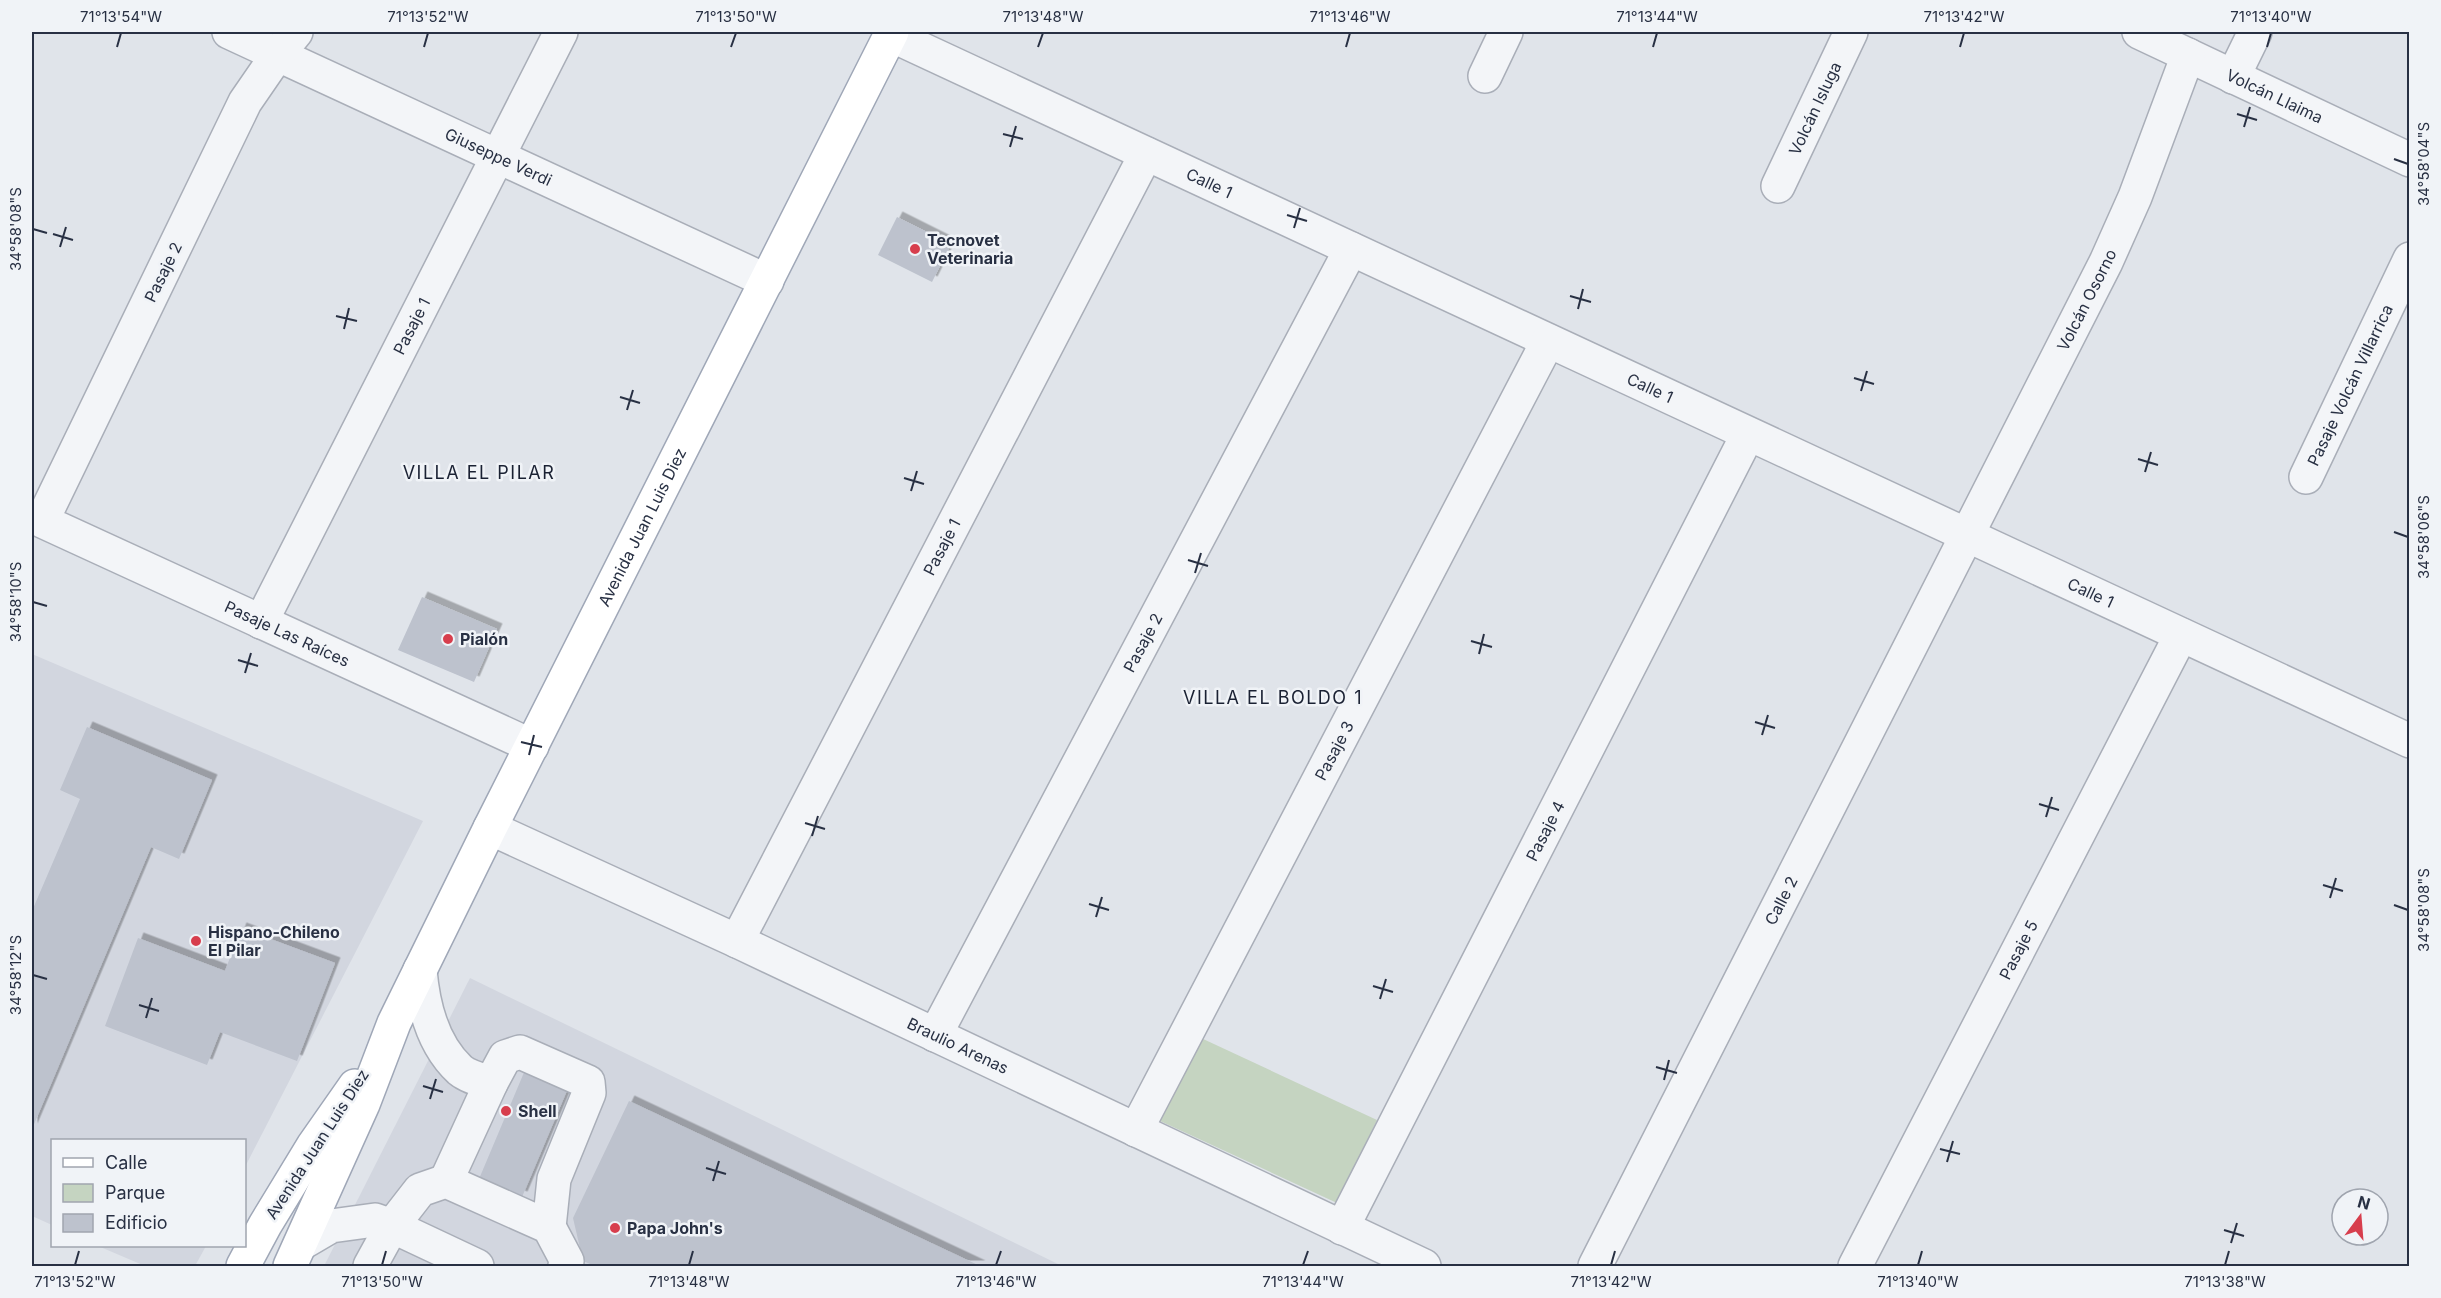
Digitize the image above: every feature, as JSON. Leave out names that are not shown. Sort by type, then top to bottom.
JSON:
[{"type":"main road","name":"Avenida Juan Luis Diez","points":[[296,1255],[363,1104],[394,1023],[490,828],[892,33]]},
{"type":"main road","name":"Avenida Juan Luis Diez","points":[[243,1266],[307,1156],[394,1023]]},
{"type":"street","name":"Giuseppe Verdi","points":[[229,32],[287,43],[497,155],[767,281]]},
{"type":"street","name":"Pasaje 1","points":[[261,622],[561,32]]},
{"type":"street","points":[[1485,76],[1506,32]]},
{"type":"street","name":"Volcán Isluga","points":[[1778,186],[1851,32]]},
{"type":"street","name":"Volcán Llaima","points":[[2139,32],[2409,160]]},
{"type":"street","points":[[2233,76],[2254,32]]},
{"type":"street","name":"Calle 1","points":[[892,33],[1146,154],[2409,741]]},
{"type":"street","name":"Pasaje 2","points":[[42,521],[245,102],[287,43]]},
{"type":"street","name":"Volcán Osorno","points":[[1966,535],[2106,262],[2135,197],[2188,55]]},
{"type":"street","name":"Pasaje 1","points":[[737,941],[1146,154]]},
{"type":"street","name":"Pasaje 2","points":[[935,1035],[1351,249]]},
{"type":"street","name":"Pasaje Volcán Villarrica","points":[[2306,477],[2409,259]]},
{"type":"street","name":"Pasaje 3","points":[[1136,1130],[1548,341]]},
{"type":"street","name":"Pasaje 4","points":[[1342,1228],[1748,434]]},
{"type":"street","name":"Pasaje Las Raíces","points":[[42,521],[532,746]]},
{"type":"street","name":"Calle 2","points":[[1595,1266],[1966,535]]},
{"type":"street","name":"Pasaje 5","points":[[1855,1266],[2181,635]]},
{"type":"street","name":"Braulio Arenas","points":[[490,828],[737,941],[1424,1266]]},
{"type":"street","points":[[420,970],[423,1002],[433,1030],[462,1071],[491,1083]]},
{"type":"street","points":[[446,1181],[505,1057],[520,1052],[588,1082],[589,1093],[554,1179],[549,1227],[567,1261],[566,1266]]},
{"type":"street","points":[[370,1266],[392,1226],[420,1190],[446,1181],[549,1227]]},
{"type":"street","points":[[296,1255],[331,1226],[375,1220],[477,1266]]},
{"type":"shaded area","name":"Hispano-Chileno El Pilar","points":[[32,654],[423,821],[246,1165],[246,1139],[51,1139],[51,1225],[32,1216]]},
{"type":"shaded area","points":[[470,978],[631,1056],[1062,1266],[324,1266]]},
{"type":"shaded area","points":[[100,1247],[205,1247],[195,1266],[145,1266]]},
{"type":"green space","points":[[1201,1038],[1377,1120],[1337,1203],[1158,1120]]},
{"type":"building","name":"Tecnovet Veterinaria","points":[[897,217],[951,244],[932,282],[878,255]]},
{"type":"building","name":"Pialón","points":[[422,597],[497,629],[474,682],[398,650]]},
{"type":"building","points":[[87,727],[212,780],[179,859],[151,847],[32,1129],[32,911],[80,799],[60,790]]},
{"type":"building","points":[[241,928],[335,963],[297,1061],[220,1032],[207,1065],[105,1026],[138,938],[225,971]]},
{"type":"building","points":[[528,1063],[571,1081],[522,1197],[479,1179]]},
{"type":"building","points":[[629,1101],[980,1266],[595,1266],[583,1261],[573,1218]]},
{"type":"place","name":"Tecnovet Veterinaria","points":[[915,249]]},
{"type":"place","name":"Pialón","points":[[448,639]]},
{"type":"place","name":"Hispano-Chileno El Pilar","points":[[196,941]]},
{"type":"place","name":"Shell","points":[[506,1111]]},
{"type":"place","name":"Papa John's","points":[[615,1228]]},
{"type":"district","name":"VILLA EL PILAR","points":[[479,473]]},
{"type":"district","name":"VILLA EL BOLDO 1","points":[[1273,698]]}]
